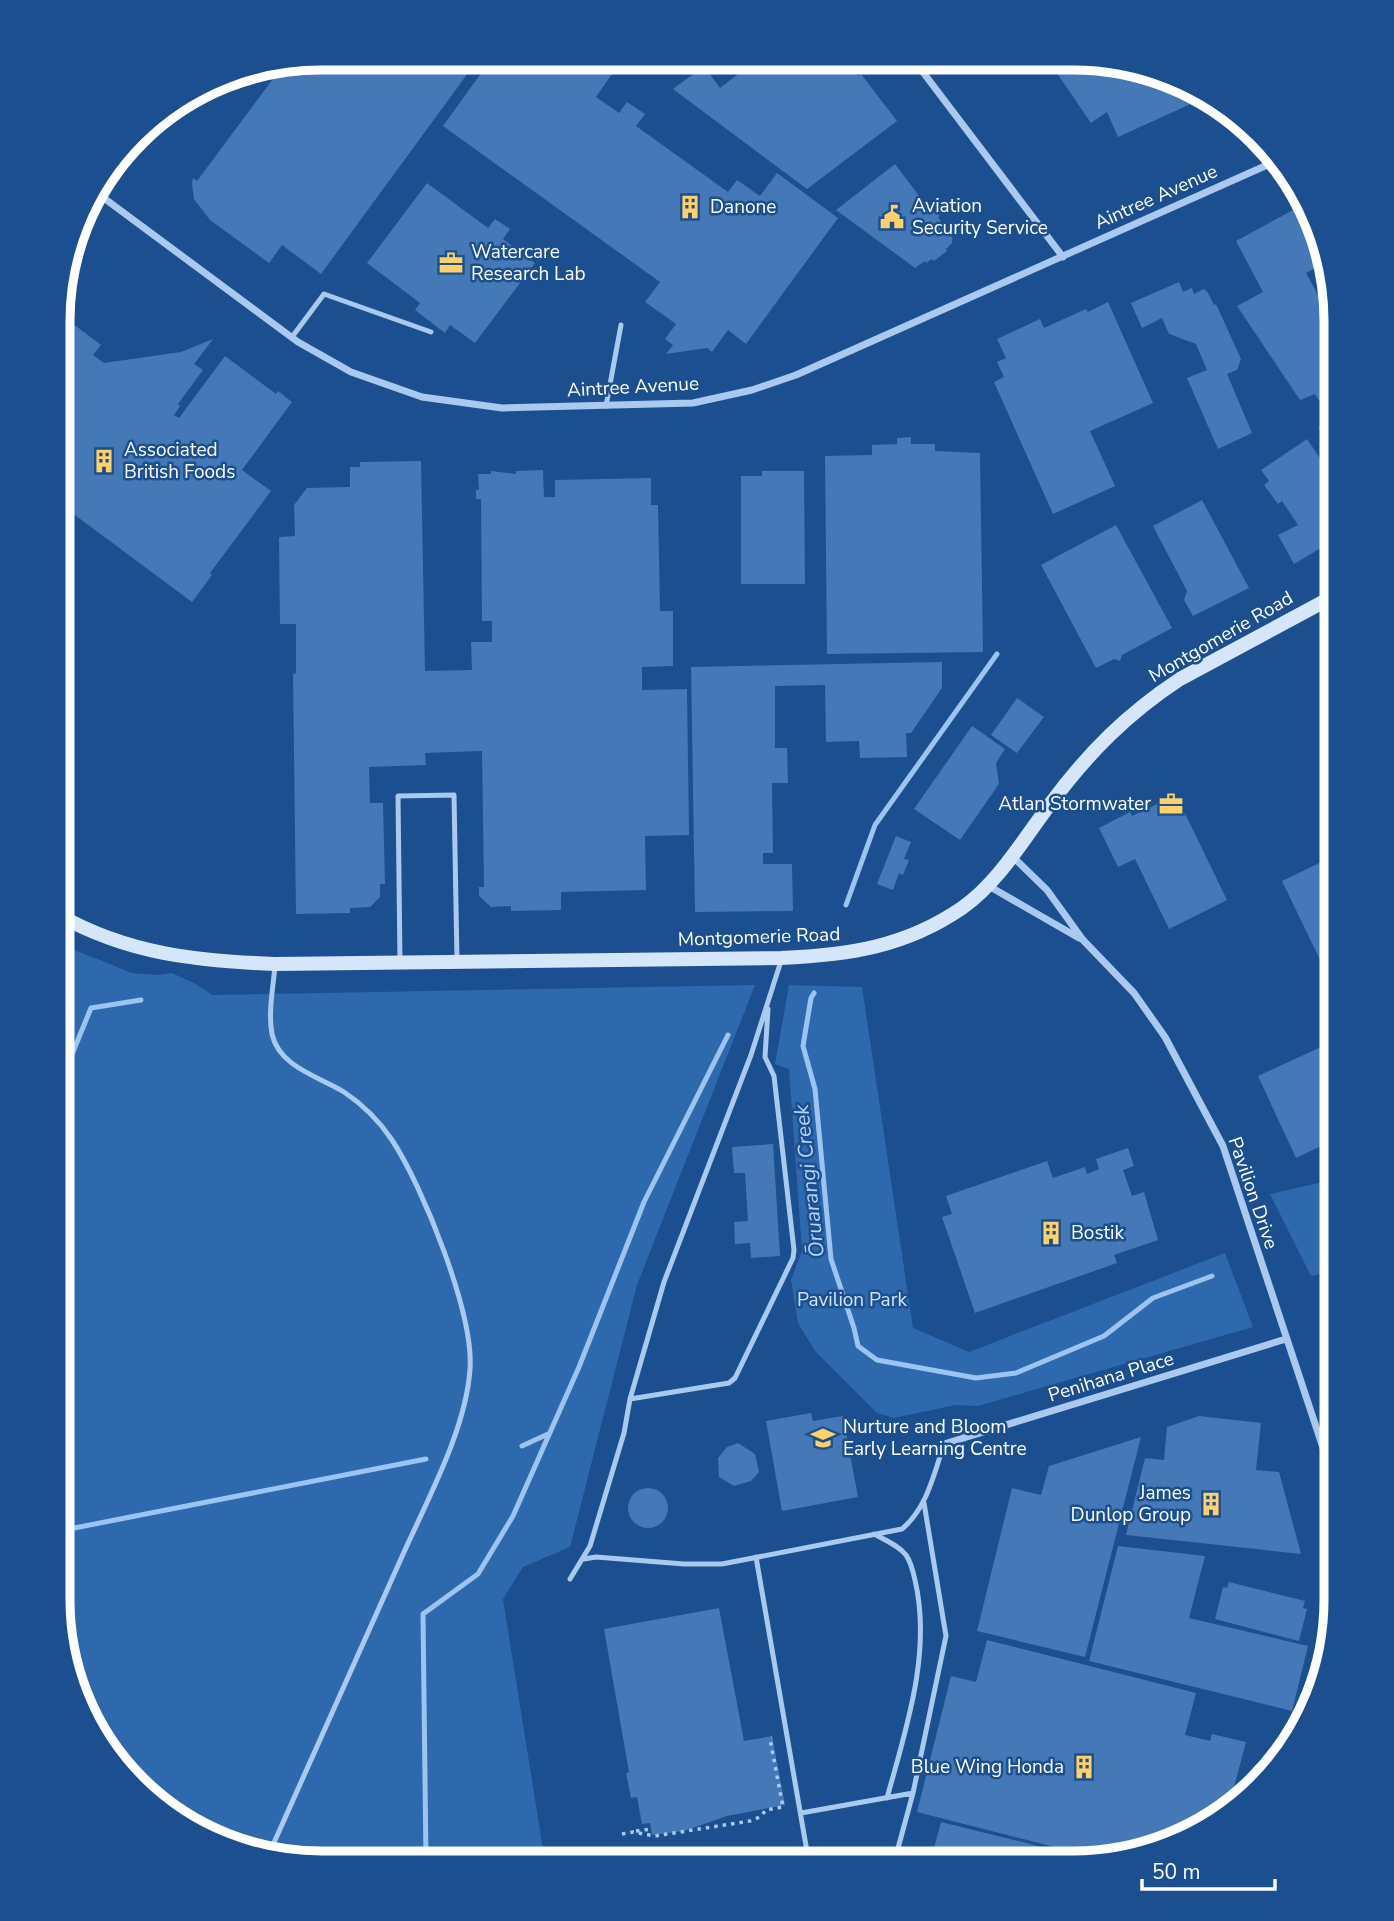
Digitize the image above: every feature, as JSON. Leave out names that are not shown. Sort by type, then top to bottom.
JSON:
[{"type":"street","points":[[921,70],[1063,257]]},
{"type":"street","name":"Aintree Avenue","points":[[103,197],[292,337],[351,372],[422,397],[502,408],[606,406],[693,403],[752,390],[796,374],[1269,164]]},
{"type":"street","name":"Montgomerie Road","points":[[70,920],[109,938],[163,954],[219,962],[275,964],[781,958],[848,954],[899,941],[965,906],[1012,856],[1092,751],[1131,715],[1180,679],[1324,601]]},
{"type":"street","name":"Pavilion Drive","points":[[1012,856],[1047,890],[1083,940],[1134,993],[1165,1037],[1223,1146],[1324,1451]]},
{"type":"street","name":"Pavilion Drive","points":[[987,885],[1083,940]]},
{"type":"street","name":"Penihana Place","points":[[944,1444],[1286,1339]]},
{"type":"lane","points":[[292,337],[324,294],[431,332]]},
{"type":"lane","points":[[606,406],[621,325]]},
{"type":"lane","points":[[400,962],[398,796],[454,794],[457,961]]},
{"type":"lane","points":[[570,1579],[584,1559],[624,1433],[630,1399],[664,1282],[751,1055],[781,958]]},
{"type":"lane","points":[[272,1846],[437,1478],[466,1399],[470,1366],[466,1322],[447,1263],[425,1202],[392,1140],[371,1114],[344,1093],[299,1068],[281,1054],[272,1037],[275,964]]},
{"type":"lane","points":[[630,1399],[729,1383],[735,1378],[793,1258],[774,1076],[765,1057],[768,999]]},
{"type":"lane","points":[[584,1559],[596,1556],[710,1564],[756,1558],[902,1529],[913,1519],[924,1502],[944,1444]]},
{"type":"lane","points":[[897,1851],[913,1793],[946,1636],[924,1502]]},
{"type":"lane","points":[[874,1534],[906,1555],[912,1568],[920,1612],[919,1652],[911,1708],[887,1798]]},
{"type":"lane","points":[[756,1558],[806,1851]]},
{"type":"lane","points":[[801,1813],[913,1793]]},
{"type":"path","points":[[633,1832],[655,1836],[750,1821],[760,1817],[766,1810],[783,1807],[770,1739],[772,1738]]},
{"type":"path","points":[[622,1834],[651,1829]]},
{"type":"green space","points":[[72,949],[132,973],[172,973],[212,995],[755,985],[637,1285],[570,1547],[523,1567],[503,1599],[543,1851],[321,1851],[288,1849],[240,1838],[181,1809],[143,1778],[112,1740],[83,1681],[72,1633],[70,1600]]},
{"type":"green space","name":"Pavilion Park","points":[[789,985],[862,987],[913,1328],[969,1352],[1225,1253],[1253,1327],[978,1406],[955,1405],[894,1418],[877,1413],[815,1351],[798,1323],[791,1280],[802,1251],[789,1069],[775,1064]]},
{"type":"green space","points":[[1324,1182],[1324,1273],[1311,1276],[1270,1194]]},
{"type":"building","points":[[321,70],[470,70],[321,274],[282,245],[269,263],[210,220],[194,199],[193,178],[197,181],[276,74]]},
{"type":"building","name":"Danone","points":[[483,70],[615,70],[596,97],[619,113],[627,102],[645,114],[636,126],[728,192],[737,180],[760,196],[777,173],[838,218],[746,344],[728,330],[712,352],[707,348],[666,354],[673,345],[665,339],[676,324],[645,302],[660,282],[443,126]]},
{"type":"building","points":[[699,70],[707,70],[720,88],[744,70],[854,70],[858,76],[861,74],[897,121],[807,189],[673,89]]},
{"type":"building","points":[[1055,70],[1122,75],[1154,83],[1195,102],[1118,137],[1107,112],[1091,123]]},
{"type":"building","name":"Aviation Security Service","points":[[895,164],[923,201],[940,216],[938,217],[952,237],[947,251],[934,261],[925,261],[915,268],[836,210]]},
{"type":"building","name":"Watercare Research Lab","points":[[427,183],[488,228],[495,219],[510,229],[503,239],[535,263],[475,343],[450,325],[445,333],[415,310],[420,303],[367,263]]},
{"type":"building","points":[[1297,208],[1298,210],[1311,240],[1318,267],[1306,273],[1323,304],[1324,398],[1319,401],[1315,394],[1300,400],[1237,306],[1263,292],[1236,241]]},
{"type":"building","points":[[1179,282],[1183,292],[1192,288],[1194,294],[1204,289],[1208,293],[1214,305],[1216,304],[1241,359],[1237,370],[1227,374],[1252,433],[1218,449],[1187,378],[1207,370],[1196,344],[1169,334],[1162,318],[1142,328],[1131,303]]},
{"type":"building","points":[[1108,302],[1153,403],[1090,431],[1115,486],[1053,514],[994,382],[1004,377],[997,362],[1006,358],[997,339],[1040,319],[1044,328]]},
{"type":"building","points":[[70,322],[101,345],[93,355],[104,363],[181,352],[213,339],[194,364],[203,370],[178,404],[180,406],[174,415],[179,418],[225,356],[276,394],[278,391],[292,402],[242,470],[271,491],[210,573],[212,575],[192,602],[70,511]]},
{"type":"building","points":[[1324,424],[1324,436],[1318,427]]},
{"type":"building","points":[[911,437],[911,444],[935,444],[935,451],[980,453],[983,652],[827,654],[825,456],[872,455],[872,445],[897,444],[897,438]]},
{"type":"building","points":[[1307,439],[1324,464],[1324,546],[1294,564],[1278,535],[1298,525],[1282,501],[1278,504],[1264,485],[1269,481],[1261,470]]},
{"type":"building","points":[[421,461],[425,671],[472,670],[471,642],[492,642],[492,621],[482,621],[481,499],[476,499],[476,490],[479,490],[478,474],[491,474],[491,471],[516,474],[516,471],[543,470],[544,497],[555,497],[555,480],[651,478],[651,505],[658,505],[660,611],[673,611],[673,666],[642,667],[642,690],[687,689],[689,835],[645,836],[646,890],[561,892],[561,910],[511,911],[511,906],[491,907],[479,896],[479,887],[484,887],[482,751],[425,753],[426,765],[369,767],[370,803],[383,803],[385,884],[380,884],[380,897],[370,907],[350,908],[350,913],[296,914],[293,674],[296,673],[296,624],[280,624],[279,537],[295,536],[294,505],[307,488],[350,487],[350,467],[360,467],[360,462]]},
{"type":"building","points":[[762,471],[804,471],[805,584],[741,584],[741,476],[762,476]]},
{"type":"building","points":[[1202,500],[1249,588],[1193,616],[1184,600],[1187,591],[1153,526]]},
{"type":"building","points":[[1116,525],[1172,628],[1122,655],[1120,661],[1114,659],[1096,668],[1041,565]]},
{"type":"building","points":[[942,662],[942,688],[911,733],[906,733],[907,757],[860,758],[859,741],[826,742],[825,685],[775,686],[775,748],[787,748],[788,783],[772,783],[773,853],[763,853],[763,864],[792,864],[793,911],[695,912],[691,667]]},
{"type":"building","points":[[1017,698],[1044,717],[1017,753],[991,735]]},
{"type":"building","points":[[972,726],[1005,749],[996,763],[999,784],[960,840],[914,809]]},
{"type":"building","points":[[1176,795],[1227,900],[1169,929],[1135,859],[1118,867],[1099,828],[1130,812],[1132,816]]},
{"type":"building","points":[[896,836],[911,842],[904,859],[909,860],[903,875],[899,873],[893,890],[877,884]]},
{"type":"building","points":[[1324,861],[1324,968],[1282,881]]},
{"type":"building","points":[[1324,1046],[1324,1145],[1296,1158],[1258,1076]]},
{"type":"building","points":[[773,1144],[780,1256],[751,1258],[750,1243],[735,1244],[734,1222],[748,1221],[745,1173],[734,1173],[732,1147]]},
{"type":"building","name":"Bostik","points":[[1128,1148],[1134,1166],[1123,1170],[1132,1196],[1144,1192],[1158,1240],[1114,1255],[1117,1263],[975,1313],[942,1217],[952,1214],[946,1196],[1047,1161],[1053,1178],[1085,1167],[1087,1174],[1099,1169],[1096,1159]]},
{"type":"building","points":[[811,1413],[813,1421],[843,1416],[858,1497],[782,1511],[766,1421]]},
{"type":"building","name":"James Dunlop Group","points":[[1199,1416],[1261,1423],[1256,1470],[1279,1472],[1301,1554],[1126,1535],[1145,1458],[1164,1460],[1167,1427]]},
{"type":"building","points":[[1141,1437],[1085,1657],[977,1631],[1012,1488],[1041,1495],[1049,1466]]},
{"type":"building","points":[[738,1443],[755,1454],[759,1472],[751,1481],[734,1486],[719,1477],[718,1458],[727,1447]]},
{"type":"building","points":[[648,1488],[662,1494],[668,1508],[662,1522],[648,1528],[634,1522],[628,1508],[634,1494]]},
{"type":"building","points":[[1118,1546],[1205,1556],[1189,1618],[1308,1646],[1292,1711],[1089,1661]]},
{"type":"building","points":[[1229,1582],[1305,1601],[1303,1608],[1307,1609],[1299,1641],[1215,1619],[1223,1587],[1227,1588]]},
{"type":"building","points":[[719,1608],[744,1741],[772,1736],[785,1805],[727,1816],[684,1831],[652,1835],[650,1823],[642,1824],[637,1797],[631,1798],[626,1773],[629,1772],[604,1629]]},
{"type":"building","name":"Blue Wing Honda","points":[[987,1640],[1196,1693],[1185,1735],[1210,1741],[1212,1734],[1246,1742],[1233,1791],[1236,1792],[1213,1809],[1169,1832],[1106,1849],[1070,1851],[917,1812],[951,1676],[976,1682]]},
{"type":"building","points":[[941,1822],[1059,1851],[933,1851]]},
{"type":"waterway","points":[[846,905],[875,825],[997,654]]},
{"type":"waterway","name":"Ōruarangi Creek","points":[[814,993],[803,1046],[815,1089],[831,1259],[858,1346],[877,1360],[976,1378],[1016,1373],[1104,1336],[1153,1298],[1212,1276]]},
{"type":"waterway","points":[[70,1059],[91,1008],[141,1000]]},
{"type":"waterway","points":[[426,1851],[423,1614],[478,1574],[513,1516],[579,1367],[644,1202],[728,1035]]},
{"type":"waterway","points":[[522,1446],[548,1434]]},
{"type":"waterway","points":[[70,1529],[426,1459]]},
{"type":"place","name":"Danone","points":[[690,207]]},
{"type":"place","name":"Aviation Security Service","points":[[892,217]]},
{"type":"place","name":"Watercare Research Lab","points":[[451,263]]},
{"type":"place","name":"Associated British Foods","points":[[104,461]]},
{"type":"place","name":"Atlan Stormwater","points":[[1171,804]]},
{"type":"place","name":"Bostik","points":[[1051,1233]]},
{"type":"place","name":"Nurture and Bloom Early Learning Centre","points":[[823,1438]]},
{"type":"place","name":"James Dunlop Group","points":[[1211,1504]]},
{"type":"place","name":"Blue Wing Honda","points":[[1084,1767]]}]
